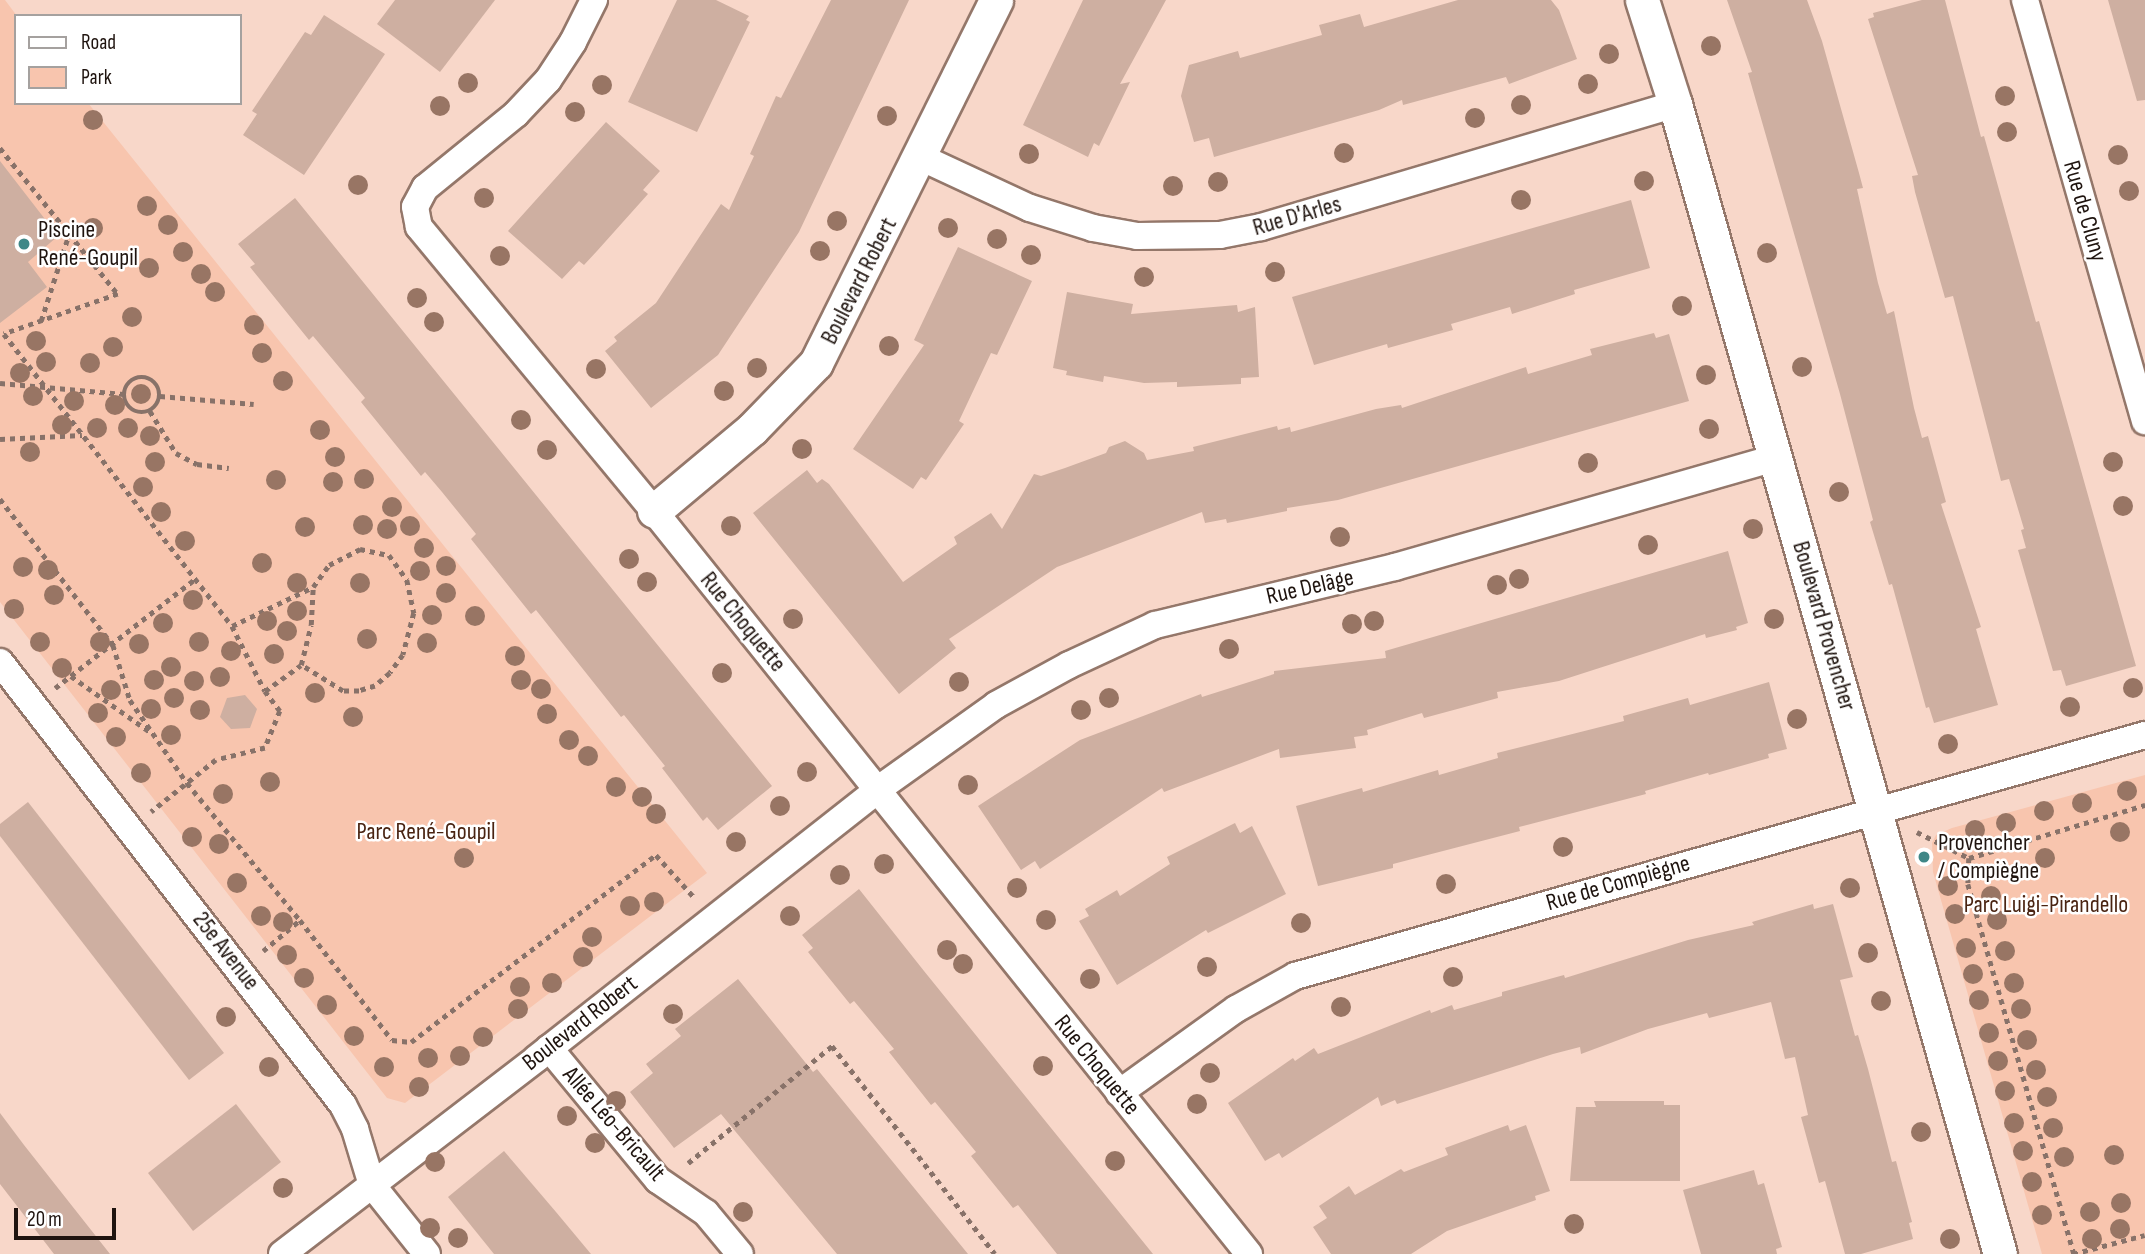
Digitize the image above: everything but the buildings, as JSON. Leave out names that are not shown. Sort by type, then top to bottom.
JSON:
[{"type":"street","name":"Rue Choquette","points":[[594,0],[573,42],[548,80],[516,114],[442,171],[425,188],[415,207],[419,227],[654,511],[1248,1254]]},
{"type":"street","name":"Boulevard Robert","points":[[654,511],[752,429],[816,363],[996,0]]},
{"type":"street","name":"Boulevard Provencher","points":[[1642,0],[1675,104],[2000,1254]]},
{"type":"street","name":"Rue de Cluny","points":[[2025,0],[2145,421]]},
{"type":"street","name":"Rue D'Arles","points":[[920,157],[1030,208],[1093,228],[1137,236],[1220,235],[1261,227],[1675,104]]},
{"type":"street","name":"Rue Delâge","points":[[877,790],[996,705],[1069,665],[1155,625],[1395,567],[1776,458]]},
{"type":"street","name":"25e Avenue","points":[[0,662],[343,1105],[355,1129],[372,1185],[427,1254]]},
{"type":"street","name":"Rue de Compiègne","points":[[1119,1093],[1236,1009],[1295,976],[2145,735]]},
{"type":"street","name":"Boulevard Robert","points":[[282,1254],[877,790]]},
{"type":"street","name":"Allée Léo-Bricault","points":[[549,1048],[658,1180],[706,1213],[740,1254]]},
{"type":"path","points":[[0,148],[118,294],[4,334],[232,626],[265,691],[280,711],[265,748],[216,760],[130,828]]},
{"type":"path","points":[[41,321],[69,233]]},
{"type":"path","points":[[150,411],[134,411],[126,403],[124,394],[129,382],[145,376],[156,383],[160,396]]},
{"type":"path","points":[[0,383],[124,394]]},
{"type":"path","points":[[160,396],[254,404]]},
{"type":"path","points":[[150,411],[160,396]]},
{"type":"path","points":[[150,411],[176,453],[197,464],[229,468]]},
{"type":"path","points":[[0,439],[83,435]]},
{"type":"path","points":[[0,499],[113,645],[130,700],[187,783],[300,920],[392,1041],[402,1044],[411,1042],[656,855],[713,918]]},
{"type":"path","points":[[232,626],[313,587],[328,565],[360,549],[389,555],[407,580],[414,613],[403,654],[390,673],[375,686],[359,691],[343,691],[301,665]]},
{"type":"path","points":[[33,705],[195,579]]},
{"type":"path","points":[[265,691],[301,665],[311,625],[313,587]]},
{"type":"path","points":[[71,676],[154,734]]},
{"type":"path","points":[[1876,811],[1969,858],[2145,805]]},
{"type":"path","points":[[1969,858],[1968,884],[2073,1254],[2145,1235]]},
{"type":"path","points":[[240,970],[300,920]]},
{"type":"path","points":[[687,1164],[832,1046],[995,1254]]},
{"type":"green space","name":"Parc René-Goupil","points":[[0,0],[5,0],[16,14],[14,105],[90,105],[707,873],[405,1103],[387,1098],[0,602]]},
{"type":"green space","name":"Parc Luigi-Pirandello","points":[[2145,775],[2145,1254],[2042,1254],[1933,872],[1932,843],[1936,835],[1952,828]]},
{"type":"place","name":"Piscine René-Goupil","points":[[24,244]]},
{"type":"place","name":"Provencher / Compiègne","points":[[1924,857]]}]
